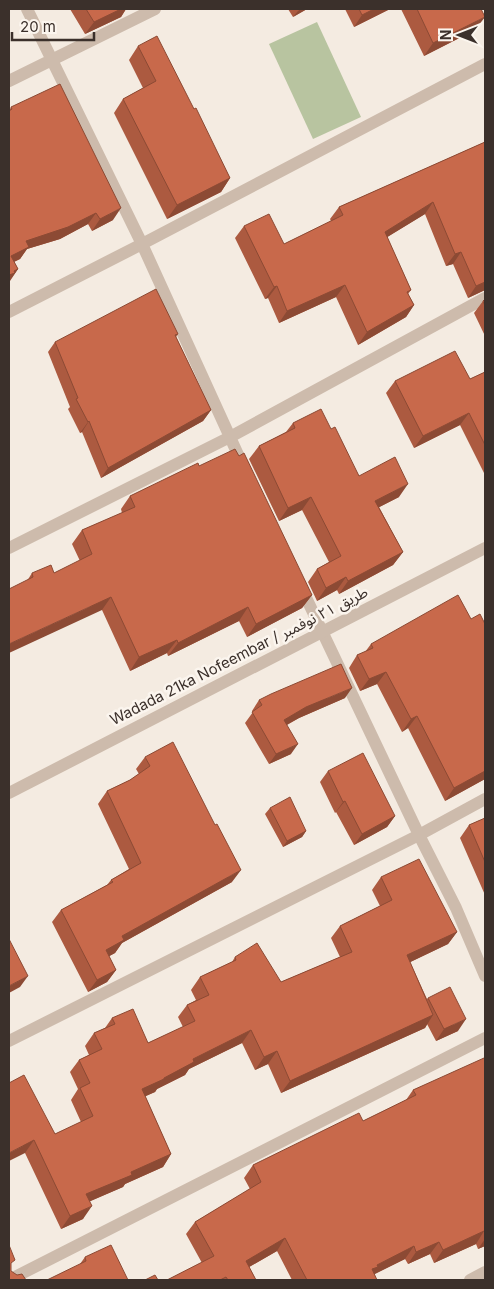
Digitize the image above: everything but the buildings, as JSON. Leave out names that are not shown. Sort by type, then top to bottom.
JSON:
[{"type":"street","points":[[27,9],[142,244],[251,481]]},
{"type":"street","points":[[9,81],[155,9]]},
{"type":"street","points":[[9,312],[485,64]]},
{"type":"street","points":[[9,548],[230,436],[485,298]]},
{"type":"street","name":"Wadada 21ka Nofeembar / طريق ٢١ نوفمبر","points":[[9,793],[485,548]]},
{"type":"street","points":[[297,578],[419,835],[456,908],[485,976]]},
{"type":"street","points":[[9,1041],[419,835],[485,799]]},
{"type":"street","points":[[10,1280],[485,1038]]},
{"type":"street","points":[[470,1280],[485,1272]]},
{"type":"green space","points":[[317,22],[361,117],[313,139],[269,44]]}]
